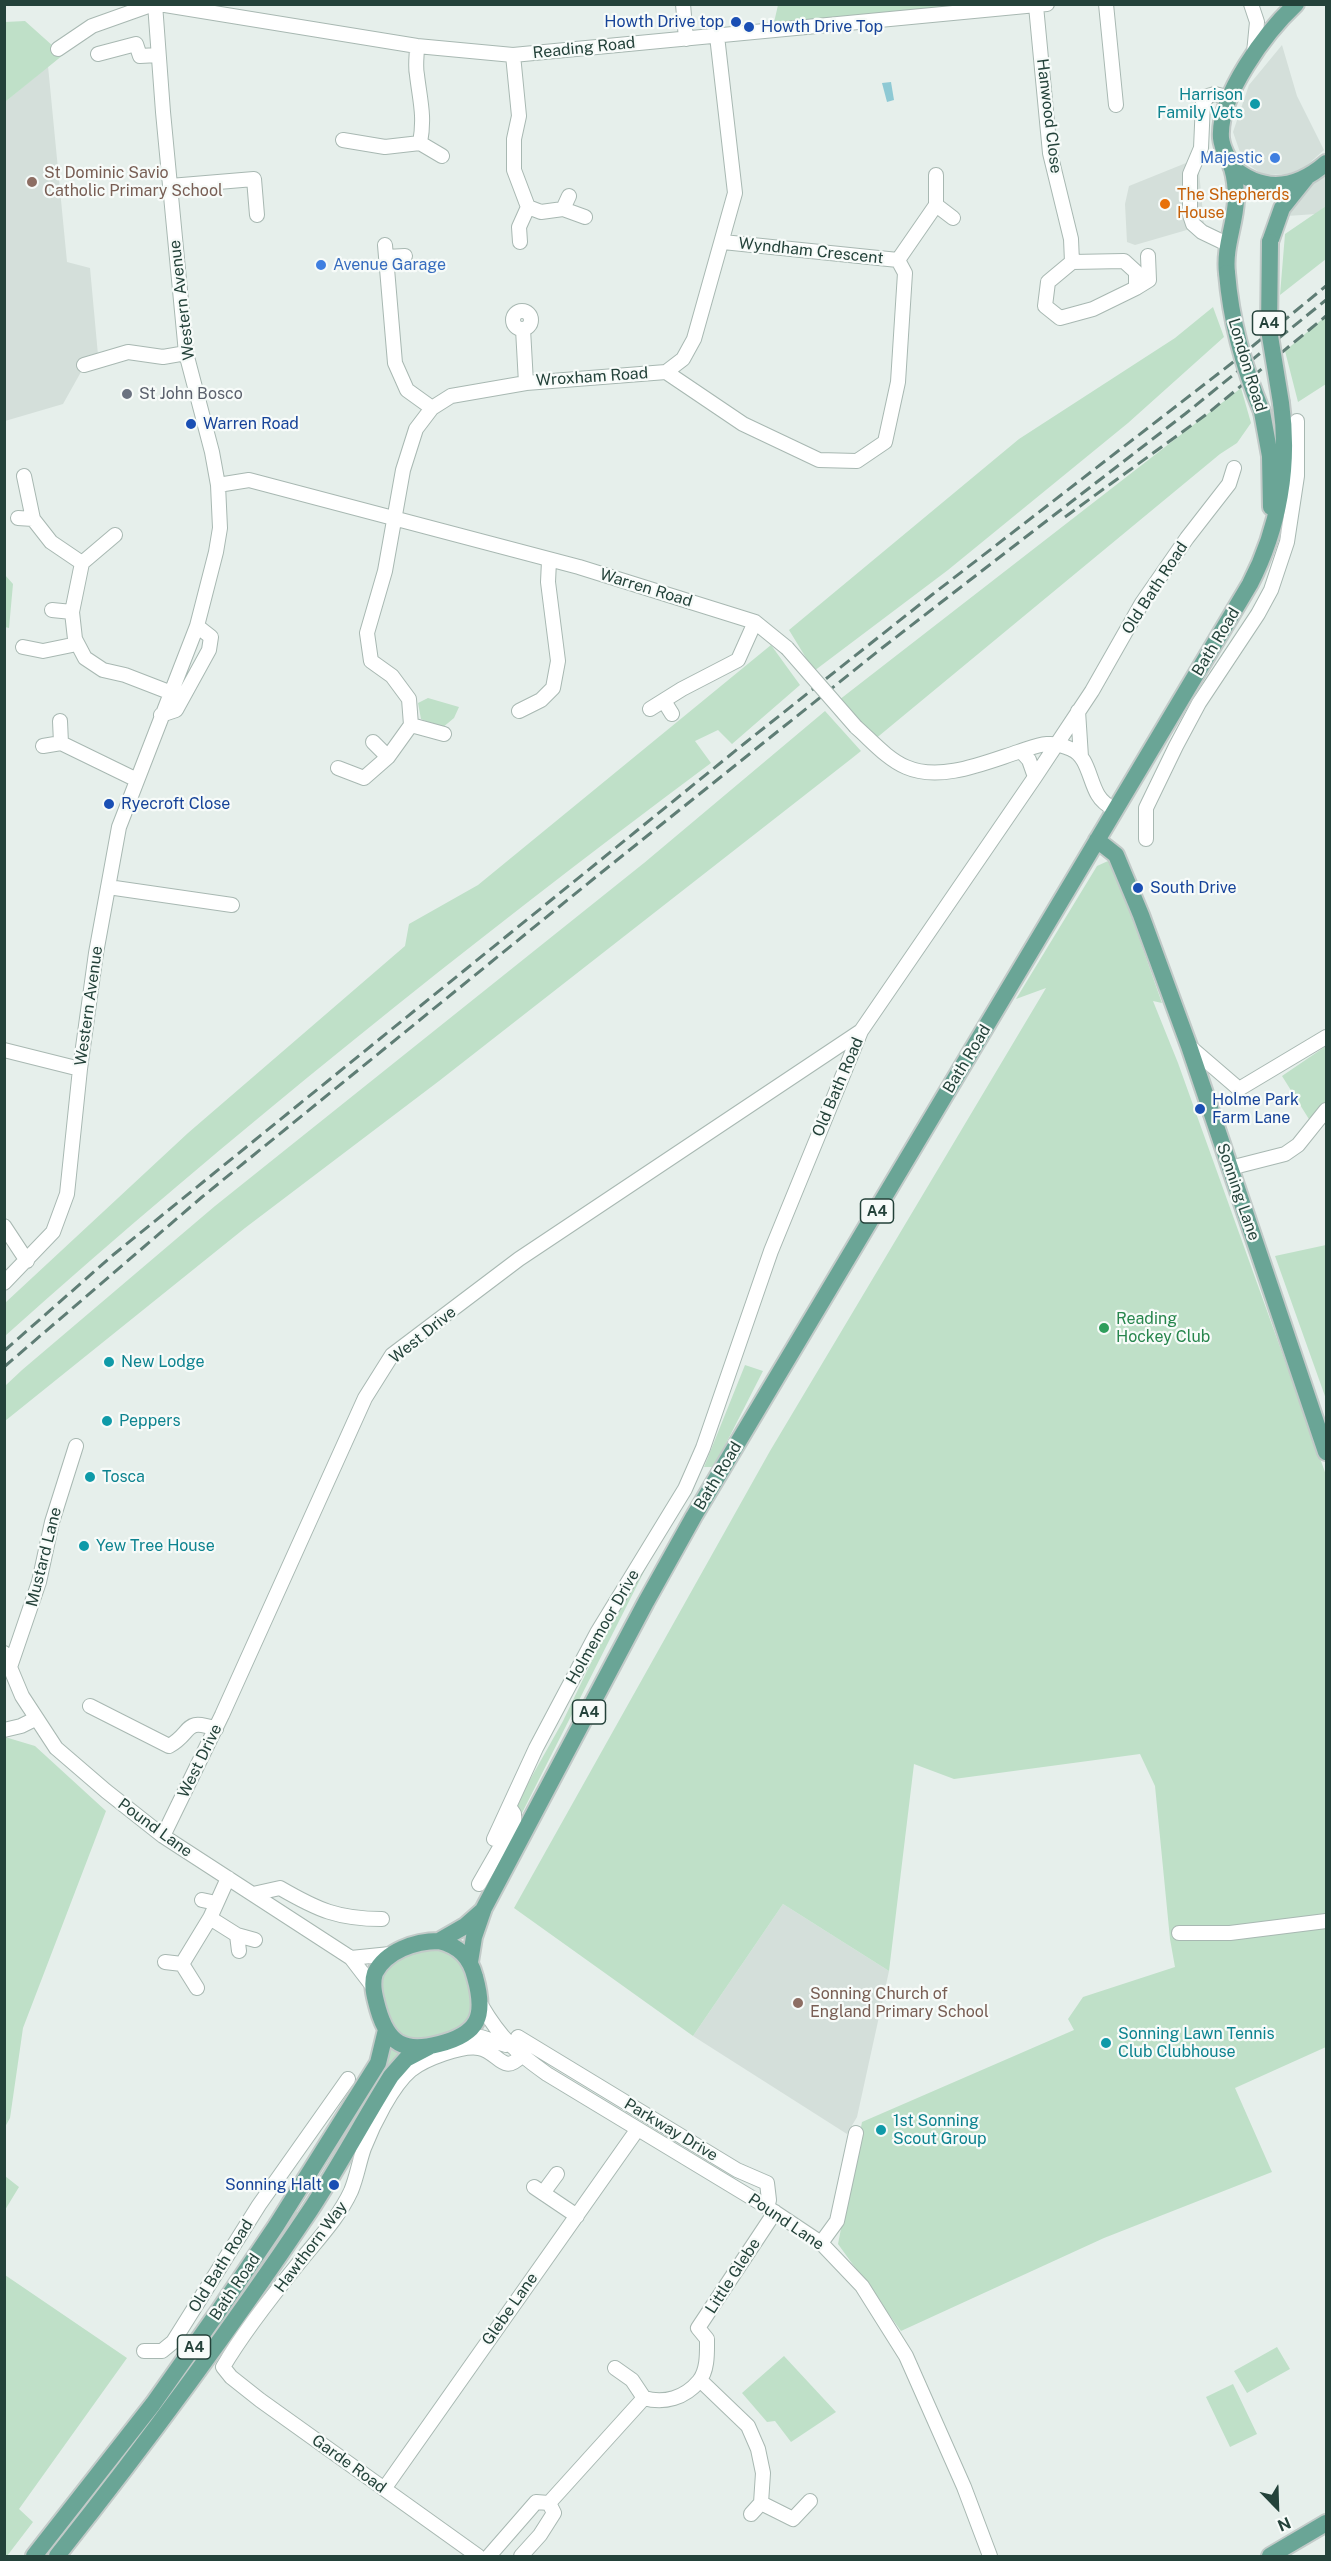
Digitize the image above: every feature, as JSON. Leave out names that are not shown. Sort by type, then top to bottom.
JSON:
[{"type":"main road","name":"London Road","points":[[1269,535],[1270,456],[1262,412],[1239,348],[1230,311],[1227,244],[1236,199],[1232,166],[1225,153],[1221,135],[1230,98],[1254,53],[1296,4]]},
{"type":"main road","name":"A4","points":[[1232,166],[1245,177],[1261,184],[1282,184],[1306,178],[1326,163]]},
{"type":"main road","name":"Bath Road","points":[[470,1962],[474,1937],[484,1908],[694,1516],[1254,576],[1277,515],[1283,483],[1285,439],[1269,330],[1270,242],[1282,208],[1306,178]]},
{"type":"main road","name":"Sonning Lane","points":[[1097,840],[1116,855],[1141,915],[1189,1046],[1326,1452]]},
{"type":"main road","name":"Bath Road","points":[[439,1941],[465,1926],[484,1908]]},
{"type":"main road","points":[[439,1941],[454,1947],[470,1962],[481,2006],[476,2023],[461,2038],[429,2047],[412,2048],[402,2045],[386,2030],[374,1988],[375,1973],[390,1954],[423,1943],[439,1941]]},
{"type":"main road","name":"Bath Road","points":[[34,2556],[153,2404],[218,2312],[292,2201],[378,2063],[386,2030]]},
{"type":"main road","name":"Bath Road","points":[[57,2556],[162,2419],[310,2210],[391,2076],[406,2059],[429,2047]]},
{"type":"main road","points":[[292,2201],[310,2210]]},
{"type":"main road","points":[[1270,2556],[1326,2523]]},
{"type":"street","name":"Reading Road","points":[[156,4],[417,46],[513,55],[1042,5]]},
{"type":"street","points":[[58,49],[92,27],[156,4]]},
{"type":"street","name":"Western Avenue","points":[[4,1283],[53,1232],[67,1194],[80,1070],[96,953],[119,827],[197,626],[220,528],[218,485],[212,452],[186,353],[158,55],[156,4]]},
{"type":"street","points":[[683,4],[686,39]]},
{"type":"street","points":[[1106,4],[1116,105]]},
{"type":"street","points":[[1251,4],[1257,22],[1254,53]]},
{"type":"street","name":"Hanwood Close","points":[[1042,5],[1050,153],[1071,239],[1072,262]]},
{"type":"street","name":"Wroxham Road","points":[[411,725],[409,699],[392,676],[371,661],[367,633],[385,571],[403,470],[416,429],[432,408],[451,396],[526,382],[666,372],[682,359],[694,339],[735,193],[717,36]]},
{"type":"street","points":[[98,54],[135,38],[140,56],[158,55]]},
{"type":"street","points":[[417,46],[416,74],[422,99],[424,124],[420,142]]},
{"type":"street","points":[[513,55],[519,116],[514,139],[514,170],[528,207],[519,226],[520,242]]},
{"type":"street","points":[[1227,244],[1193,225],[1190,215],[1190,174],[1201,148],[1203,103],[1208,96],[1215,94],[1230,98]]},
{"type":"street","points":[[343,140],[385,147],[420,142],[442,156]]},
{"type":"street","points":[[170,186],[254,172],[257,215]]},
{"type":"street","points":[[898,260],[936,205],[936,175]]},
{"type":"street","points":[[528,207],[541,212],[566,202],[585,218]]},
{"type":"street","points":[[936,205],[953,218]]},
{"type":"street","name":"Wyndham Crescent","points":[[666,372],[744,424],[819,460],[857,461],[885,442],[898,382],[905,273],[898,260],[723,242]]},
{"type":"street","points":[[405,256],[386,251],[395,363],[407,390],[432,408]]},
{"type":"street","points":[[1136,288],[1136,272],[1124,261],[1072,262],[1048,282],[1045,306],[1060,318],[1093,309],[1136,288],[1149,280],[1148,256]]},
{"type":"street","points":[[523,329],[526,382]]},
{"type":"street","points":[[84,365],[128,352],[163,357],[186,353]]},
{"type":"street","points":[[1146,839],[1146,808],[1176,746],[1199,703],[1258,615],[1271,591],[1287,542],[1297,477],[1297,421]]},
{"type":"street","name":"Old Bath Road","points":[[675,1503],[685,1488],[703,1448],[779,1231],[861,1031],[1035,777],[1078,711],[1142,603],[1187,538],[1229,484],[1234,468]]},
{"type":"street","points":[[24,476],[33,519],[51,542],[82,563]]},
{"type":"street","name":"Warren Road","points":[[218,485],[249,480],[549,561],[579,567],[755,622],[788,648],[856,727],[904,766],[924,773],[935,773],[975,764],[1021,751],[1031,745],[1043,744],[1074,750],[1082,757]]},
{"type":"street","points":[[18,518],[33,519]]},
{"type":"street","points":[[115,535],[82,563],[72,612],[77,644],[85,658],[103,670],[125,675],[170,692]]},
{"type":"street","points":[[519,711],[541,700],[553,688],[558,661],[548,582],[549,561]]},
{"type":"street","points":[[1238,605],[1258,615]]},
{"type":"street","points":[[52,610],[72,612]]},
{"type":"street","points":[[650,709],[682,689],[738,660],[755,622]]},
{"type":"street","points":[[161,715],[176,710],[209,650],[211,637],[197,626]]},
{"type":"street","points":[[23,647],[43,651],[77,644]]},
{"type":"street","points":[[664,701],[672,714]]},
{"type":"street","points":[[1078,711],[1082,757],[1098,795],[1115,810]]},
{"type":"street","points":[[60,722],[61,743]]},
{"type":"street","points":[[338,768],[364,778],[388,757],[411,725],[444,735]]},
{"type":"street","points":[[373,742],[388,757]]},
{"type":"street","points":[[43,746],[61,743],[136,780]]},
{"type":"street","points":[[1021,751],[1029,760],[1035,777]]},
{"type":"street","points":[[108,887],[232,905]]},
{"type":"street","name":"West Drive","points":[[163,1836],[216,1729],[364,1398],[392,1355],[519,1259],[861,1031]]},
{"type":"street","points":[[1189,1046],[1239,1089],[1326,1037]]},
{"type":"street","points":[[4,1050],[80,1070]]},
{"type":"street","points":[[1230,1168],[1285,1154],[1298,1145],[1326,1110]]},
{"type":"street","points":[[4,1226],[27,1261]]},
{"type":"street","name":"Mustard Lane","points":[[10,1667],[36,1593],[52,1522],[76,1446]]},
{"type":"street","points":[[675,1503],[694,1516]]},
{"type":"street","name":"Holmemoor Drive","points":[[494,1839],[536,1748],[597,1633],[675,1503]]},
{"type":"street","name":"Pound Lane","points":[[4,1653],[22,1696],[56,1748],[163,1836],[351,1958],[374,1988]]},
{"type":"street","points":[[90,1706],[169,1746],[181,1740],[189,1726],[199,1723],[216,1729]]},
{"type":"street","points":[[4,1730],[21,1726],[35,1719]]},
{"type":"street","name":"Holmemoor Drive","points":[[479,1884],[514,1823],[514,1814],[510,1808]]},
{"type":"street","points":[[182,1964],[210,1918],[228,1878]]},
{"type":"street","points":[[253,1894],[280,1888],[316,1908],[352,1919],[382,1919]]},
{"type":"street","points":[[202,1900],[216,1903]]},
{"type":"street","points":[[210,1918],[237,1935],[255,1940]]},
{"type":"street","points":[[1179,1933],[1230,1933],[1326,1921]]},
{"type":"street","points":[[237,1935],[239,1951]]},
{"type":"street","points":[[351,1958],[390,1954]]},
{"type":"street","points":[[165,1962],[182,1964]]},
{"type":"street","points":[[182,1964],[196,1988]]},
{"type":"street","name":"Pound Lane","points":[[481,2006],[513,2041],[521,2056],[821,2243],[862,2286],[906,2356],[964,2487],[990,2556]]},
{"type":"street","name":"Pound Lane","points":[[461,2038],[482,2037],[513,2041]]},
{"type":"street","name":"Parkway Drive","points":[[513,2041],[557,2060],[737,2170],[767,2183],[771,2210]]},
{"type":"street","name":"Hawthorn Way","points":[[223,2367],[297,2265],[340,2212],[354,2183],[365,2146],[390,2098],[408,2073],[428,2060],[467,2049],[482,2049],[506,2064],[513,2064],[521,2056]]},
{"type":"street","points":[[547,2074],[557,2060]]},
{"type":"street","name":"Old Bath Road","points":[[144,2351],[162,2351],[173,2342],[259,2205],[272,2191],[348,2079]]},
{"type":"street","name":"Glebe Lane","points":[[384,2489],[637,2130]]},
{"type":"street","points":[[821,2243],[837,2221],[856,2133]]},
{"type":"street","points":[[557,2174],[539,2190],[576,2216]]},
{"type":"street","points":[[272,2191],[292,2201]]},
{"type":"street","name":"Little Glebe","points":[[700,2380],[707,2359],[707,2339],[698,2328],[771,2210]]},
{"type":"street","name":"Garde Road","points":[[223,2367],[231,2377],[260,2400],[478,2556]]},
{"type":"street","points":[[615,2368],[632,2380],[644,2398],[655,2402],[675,2399],[700,2380],[748,2426],[758,2449],[763,2473],[760,2503],[751,2514]]},
{"type":"street","points":[[549,2503],[644,2398]]},
{"type":"street","points":[[760,2503],[788,2524],[810,2501]]},
{"type":"street","points":[[489,2556],[536,2502],[549,2503]]},
{"type":"street","points":[[521,2556],[540,2535],[554,2513],[549,2503]]},
{"type":"shaded area","points":[[1282,45],[1297,96],[1324,150],[1304,168],[1287,174],[1262,174],[1243,161],[1233,132],[1249,85]]},
{"type":"shaded area","name":"St Dominic Savio Catholic Primary School","points":[[48,66],[67,262],[90,268],[98,355],[86,363],[63,404],[5,421],[5,102]]},
{"type":"shaded area","points":[[1191,161],[1199,171],[1204,225],[1135,245],[1127,242],[1125,204],[1129,186]]},
{"type":"shaded area","points":[[1326,173],[1326,206],[1316,214],[1287,216],[1298,196]]},
{"type":"shaded area","name":"Sonning Church of England Primary School","points":[[783,1904],[889,1971],[857,2117],[847,2134],[693,2036]]},
{"type":"green space","points":[[778,5],[979,5],[773,27]]},
{"type":"green space","points":[[25,21],[63,55],[5,102],[5,22]]},
{"type":"green space","points":[[1326,206],[1326,259],[1280,295],[1285,234]]},
{"type":"green space","points":[[1213,307],[1224,337],[1128,423],[948,570],[814,671],[789,630],[1019,439],[1175,338]]},
{"type":"green space","points":[[1326,316],[1326,384],[1298,402],[1285,351]]},
{"type":"green space","points":[[1241,388],[1251,423],[1237,443],[1220,454],[874,740],[839,700]]},
{"type":"green space","points":[[5,575],[13,584],[9,628],[5,627]]},
{"type":"green space","points":[[771,645],[800,685],[732,744],[718,730],[695,741],[711,763],[530,900],[352,1042],[176,1187],[5,1336],[5,1303],[188,1133],[405,946],[409,924],[478,885]]},
{"type":"green space","points":[[428,698],[459,707],[454,718],[442,728],[421,719],[418,703]]},
{"type":"green space","points":[[825,711],[861,751],[439,1081],[245,1228],[5,1421],[5,1386],[22,1370],[215,1206],[644,863]]},
{"type":"green space","points":[[1108,861],[1113,864],[1162,1003],[1153,1001],[1178,1063],[1326,1475],[1326,2047],[1235,2088],[1272,2172],[1104,2238],[901,2331],[838,2244],[862,2122],[1074,2030],[1068,2019],[1083,1997],[1175,1967],[1170,1939],[1155,1786],[1140,1754],[954,1779],[914,1764],[889,1971],[783,1904],[693,2036],[514,1908],[770,1451],[1046,988],[1016,999],[1097,866]]},
{"type":"green space","points":[[1326,1046],[1326,1109],[1312,1124],[1282,1076]]},
{"type":"green space","points":[[1326,1245],[1326,1399],[1275,1256]]},
{"type":"green space","points":[[745,1365],[763,1371],[714,1467],[704,1467]]},
{"type":"green space","points":[[660,1540],[522,1813],[500,1833],[563,1721],[609,1625]]},
{"type":"green space","points":[[5,1737],[35,1746],[106,1811],[23,2028],[10,2118],[5,2127]]},
{"type":"green space","points":[[431,1949],[441,1949],[458,1958],[474,2003],[466,2025],[440,2037],[408,2040],[395,2030],[384,2006],[382,1980],[384,1972],[397,1960]]},
{"type":"green space","points":[[390,2046],[403,2053],[345,2141],[337,2145],[305,2197],[302,2196]]},
{"type":"green space","points":[[5,2176],[19,2187],[5,2210]]},
{"type":"green space","points":[[293,2210],[299,2213],[214,2336],[51,2556],[41,2556]]},
{"type":"green space","points":[[5,2275],[127,2358],[19,2509],[33,2522],[7,2556],[4,2556]]},
{"type":"green space","points":[[1277,2347],[1290,2369],[1247,2393],[1234,2371]]},
{"type":"green space","points":[[784,2356],[836,2412],[791,2442],[775,2421],[767,2422],[742,2393]]},
{"type":"green space","points":[[1233,2384],[1257,2434],[1230,2447],[1206,2397]]},
{"type":"water","points":[[891,82],[894,100],[887,102],[882,83]]},
{"type":"railway","points":[[4,1351],[113,1255],[745,743],[933,594],[1232,363],[1326,286]]},
{"type":"railway","points":[[4,1367],[202,1197],[597,876],[882,648],[1185,414],[1326,300]]},
{"type":"railway","points":[[1065,517],[1207,414],[1326,316]]},
{"type":"place","name":"Howth Drive top","points":[[736,22]]},
{"type":"place","name":"Howth Drive Top","points":[[749,27]]},
{"type":"place","name":"Harrison Family Vets","points":[[1255,104]]},
{"type":"place","name":"Majestic","points":[[1275,158]]},
{"type":"place","name":"St Dominic Savio Catholic Primary School","points":[[32,182]]},
{"type":"place","name":"The Shepherds House","points":[[1165,204]]},
{"type":"place","name":"Avenue Garage","points":[[321,265]]},
{"type":"place","name":"St John Bosco","points":[[127,394]]},
{"type":"place","name":"Warren Road","points":[[191,424]]},
{"type":"place","name":"Ryecroft Close","points":[[109,804]]},
{"type":"place","name":"South Drive","points":[[1138,888]]},
{"type":"place","name":"Holme Park Farm Lane","points":[[1200,1109]]},
{"type":"place","name":"Reading Hockey Club","points":[[1104,1328]]},
{"type":"place","name":"New Lodge","points":[[109,1362]]},
{"type":"place","name":"Peppers","points":[[107,1421]]},
{"type":"place","name":"Tosca","points":[[90,1477]]},
{"type":"place","name":"Yew Tree House","points":[[84,1546]]},
{"type":"place","name":"Sonning Church of England Primary School","points":[[798,2003]]},
{"type":"place","name":"Sonning Lawn Tennis Club Clubhouse","points":[[1106,2043]]},
{"type":"place","name":"1st Sonning Scout Group","points":[[881,2130]]},
{"type":"place","name":"Sonning Halt","points":[[334,2185]]}]
